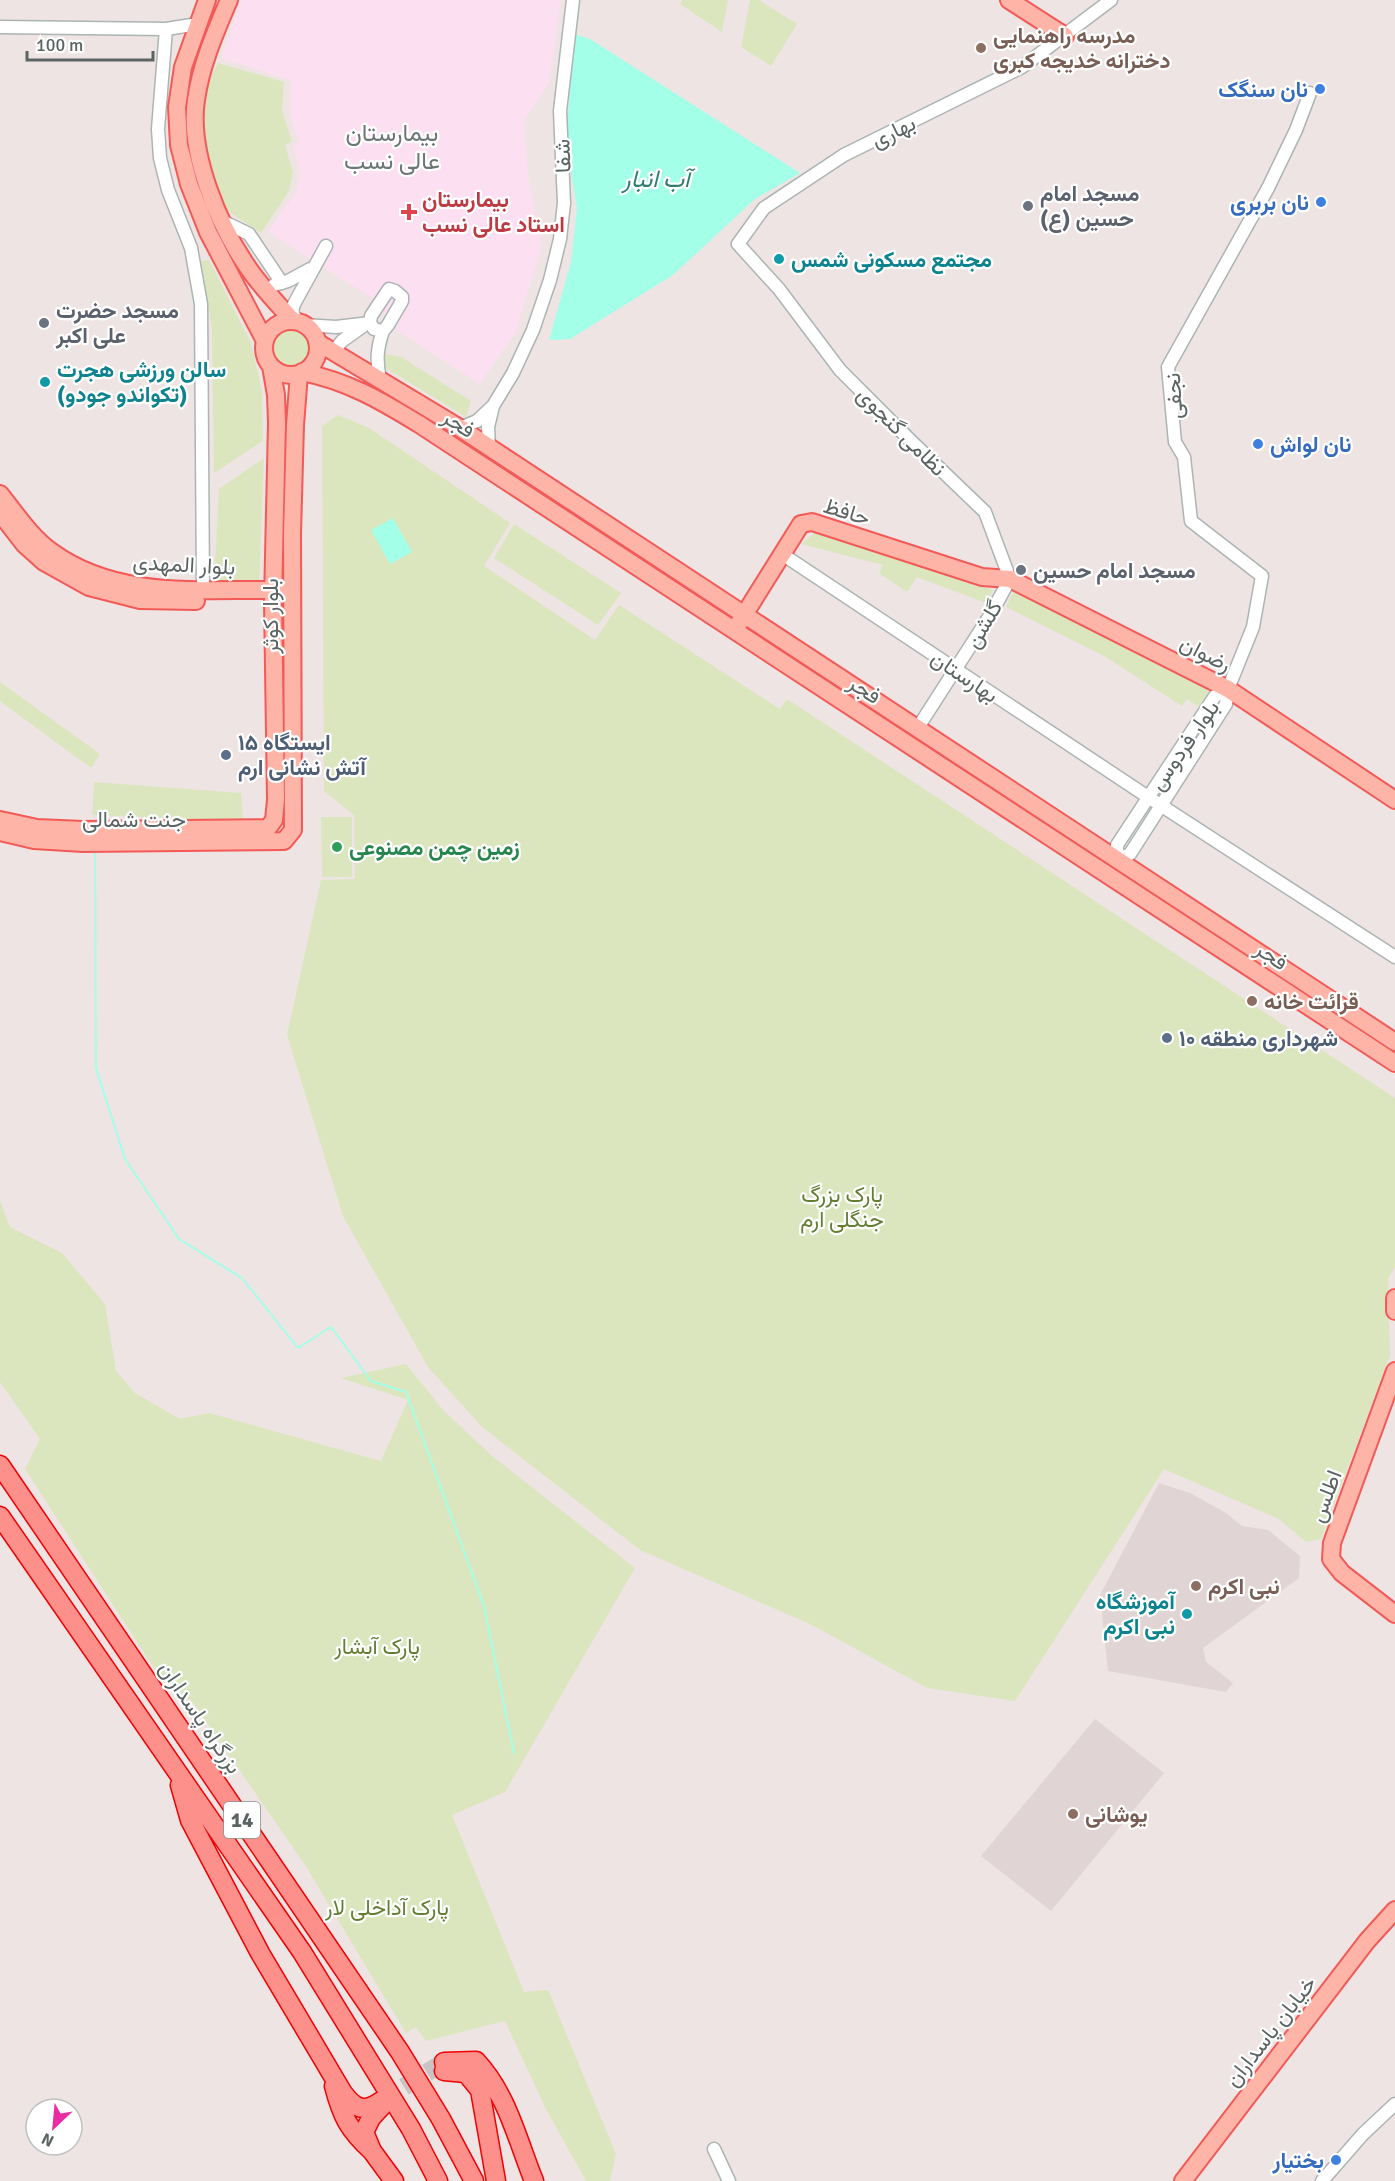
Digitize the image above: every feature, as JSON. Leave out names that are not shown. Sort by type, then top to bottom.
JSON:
[{"type":"highway","name":"بزرگراه پاسداران","points":[[0,1465],[400,2052],[441,2119],[474,2181]]},
{"type":"highway","name":"14","points":[[0,1516],[302,1952],[411,2129],[438,2181]]},
{"type":"highway","points":[[176,1769],[190,1820],[260,1953],[330,2073],[355,2106],[366,2109],[382,2103],[364,2132],[372,2151]]},
{"type":"highway","points":[[496,2181],[480,2090],[466,2073],[443,2066],[476,2061],[491,2077],[506,2108],[534,2181]]},
{"type":"highway","points":[[330,2073],[340,2110],[355,2135],[372,2151],[394,2181]]},
{"type":"main road","points":[[207,0],[183,67],[177,107],[179,145],[189,184],[208,232],[265,341],[266,359],[271,366],[284,374],[300,373],[310,368],[315,360],[317,342],[315,335],[298,323],[262,287],[248,267],[222,221],[199,162],[194,129],[195,103],[201,70],[229,0]]},
{"type":"main road","points":[[1009,0],[1065,36]]},
{"type":"main road","points":[[198,24],[216,32]]},
{"type":"main road","points":[[232,278],[244,277],[248,267]]},
{"type":"main road","points":[[265,341],[273,328],[279,324],[298,323]]},
{"type":"main road","name":"فجر","points":[[317,342],[460,428],[1395,1042]]},
{"type":"main road","name":"بلوار کوثر","points":[[271,366],[276,395],[277,423],[273,596],[276,800],[274,820],[269,835],[284,841],[293,830],[292,595],[295,425],[300,373]]},
{"type":"main road","name":"فجر","points":[[300,373],[347,384],[370,394],[419,424],[1395,1063]]},
{"type":"main road","points":[[297,397],[310,388],[328,384],[347,384]]},
{"type":"main road","name":"بلوار المهدی","points":[[0,494],[48,557],[88,587],[140,600],[292,595]]},
{"type":"main road","name":"بلوار المهدی","points":[[0,513],[24,544],[48,557],[101,578],[150,589],[203,589],[273,596]]},
{"type":"main road","name":"حافظ","points":[[734,631],[801,524],[812,522],[982,577]]},
{"type":"main road","name":"رضوان","points":[[982,577],[1010,579],[1228,689],[1395,800]]},
{"type":"main road","name":"جنت شمالی","points":[[0,820],[36,828],[269,835]]},
{"type":"main road","name":"جنت شمالی","points":[[0,832],[34,840],[83,843],[269,835]]},
{"type":"main road","points":[[1108,874],[1117,860]]},
{"type":"main road","points":[[1340,1027],[1350,1012]]},
{"type":"main road","points":[[1395,1298],[1395,1311]]},
{"type":"main road","name":"اطلس","points":[[1395,1371],[1332,1543],[1331,1559],[1342,1573],[1395,1614]]},
{"type":"main road","name":"خیابان پاسداران","points":[[1183,2181],[1367,1941],[1395,1910]]},
{"type":"street","name":"شفا","points":[[493,406],[513,373],[533,330],[550,280],[560,239],[564,203],[560,111],[573,0]]},
{"type":"street","name":"بهاری","points":[[779,290],[738,244],[764,208],[844,155],[1022,67],[1111,0]]},
{"type":"street","points":[[0,27],[166,29],[198,24]]},
{"type":"street","points":[[166,29],[158,129],[160,158],[168,190],[191,248],[201,304],[203,589]]},
{"type":"street","name":"نجفی","points":[[1228,689],[1253,627],[1262,576],[1191,521],[1184,456],[1175,442],[1168,367],[1277,170],[1310,93]]},
{"type":"street","points":[[222,221],[249,234],[282,283]]},
{"type":"street","points":[[326,246],[294,304],[292,311],[298,323],[336,327],[370,323]]},
{"type":"street","points":[[262,287],[282,283],[314,267]]},
{"type":"street","points":[[380,379],[377,351],[382,331],[402,301],[402,297],[395,291],[388,289],[371,316],[370,323],[374,329],[382,331]]},
{"type":"street","name":"نظامی گنجوی","points":[[779,290],[840,370],[985,512],[1010,579]]},
{"type":"street","points":[[333,352],[353,332],[370,323]]},
{"type":"street","points":[[460,428],[477,421],[493,406]]},
{"type":"street","points":[[489,447],[488,427],[493,406]]},
{"type":"street","name":"بهارستان","points":[[782,554],[1162,806]]},
{"type":"street","name":"گلشن","points":[[917,729],[989,617],[1010,579]]},
{"type":"street","name":"بلوار فردوس","points":[[1228,689],[1226,704],[1162,806],[1130,854],[1117,860],[1117,845],[1148,797],[1215,696],[1228,689]]},
{"type":"street","points":[[1184,745],[1196,752]]},
{"type":"street","points":[[1162,806],[1395,957]]},
{"type":"street","points":[[1322,2181],[1363,2134],[1395,2104]]},
{"type":"street","points":[[714,2149],[729,2181]]},
{"type":"shaded area","name":"بیمارستان استاد عالی نسب","points":[[241,0],[561,0],[549,83],[524,121],[529,183],[542,245],[516,331],[480,384],[394,328],[375,300],[268,232],[297,191],[300,169],[293,145],[300,142],[290,116],[292,81],[221,58]]},
{"type":"shaded area","name":"نبی اکرم","points":[[1159,1483],[1190,1493],[1226,1513],[1242,1526],[1268,1530],[1300,1556],[1299,1578],[1203,1648],[1206,1662],[1233,1683],[1226,1692],[1108,1671],[1100,1595]]},
{"type":"shaded area","name":"یوشانی","points":[[1095,1719],[1164,1773],[1051,1911],[981,1856]]},
{"type":"green space","points":[[682,0],[728,0],[722,32],[680,4]]},
{"type":"green space","points":[[750,0],[759,0],[797,24],[771,66],[741,47]]},
{"type":"green space","points":[[218,63],[284,82],[282,111],[292,141],[285,145],[293,172],[289,191],[261,233],[225,209],[205,147],[201,116],[206,87]]},
{"type":"green space","points":[[209,260],[251,343],[262,392],[263,441],[214,473],[212,329],[201,261]]},
{"type":"green space","points":[[290,325],[305,332],[312,347],[305,362],[290,369],[275,362],[268,347],[275,332]]},
{"type":"green space","points":[[385,354],[401,357],[471,401],[466,417],[384,367]]},
{"type":"green space","name":"پارک بزرگ جنگلی ارم","points":[[338,415],[369,428],[510,523],[484,566],[595,640],[619,605],[780,709],[787,699],[1395,1098],[1395,1267],[1388,1278],[1390,1356],[1321,1539],[1306,1542],[1279,1519],[1164,1469],[1015,1701],[927,1688],[812,1625],[640,1550],[482,1427],[428,1367],[343,1216],[287,1035],[321,880],[355,879],[354,815],[324,791],[322,426]]},
{"type":"green space","points":[[264,458],[259,584],[214,581],[219,489]]},
{"type":"green space","points":[[514,524],[621,593],[598,625],[494,558]]},
{"type":"green space","points":[[815,532],[993,590],[986,603],[917,577],[907,592],[879,573],[883,565],[801,544]]},
{"type":"green space","points":[[1013,592],[1112,633],[1209,691],[1199,707],[1187,699],[1182,706],[1104,656],[1006,607]]},
{"type":"green space","points":[[0,682],[100,754],[91,768],[0,701]]},
{"type":"green space","points":[[94,782],[241,793],[243,821],[92,815]]},
{"type":"green space","name":"زمین چمن مصنوعی","points":[[321,817],[352,817],[352,877],[322,877]]},
{"type":"green space","name":"پارک آبشار","points":[[0,1200],[10,1227],[62,1253],[105,1304],[116,1371],[135,1393],[180,1419],[209,1413],[381,1461],[408,1400],[341,1378],[406,1364],[443,1410],[492,1456],[635,1568],[505,1792],[452,1815],[524,1992],[548,1990],[616,2154],[610,2181],[586,2181],[546,2109],[505,2021],[426,2041],[416,2027],[406,2033],[307,1868],[192,1701],[163,1682],[25,1469],[40,1439],[0,1382]]},
{"type":"water","name":"آب انبار","points":[[574,34],[590,39],[800,173],[755,199],[673,275],[570,339],[549,340],[571,262],[577,208],[566,142]]},
{"type":"water","points":[[393,518],[412,552],[390,564],[371,530]]},
{"type":"waterway","points":[[95,851],[96,1068],[125,1159],[179,1239],[242,1278],[298,1348],[331,1327],[371,1381],[406,1392],[484,1606],[514,1753]]},
{"type":"tunnel","points":[[381,2101],[444,2062]]},
{"type":"place","name":"مدرسه راهنمایی دخترانه خدیجه کبری","points":[[981,48]]},
{"type":"place","name":"نان سنگک","points":[[1320,89]]},
{"type":"place","name":"نان بربری","points":[[1321,202]]},
{"type":"place","name":"مسجد امام حسین (ع)","points":[[1028,206]]},
{"type":"place","name":"بیمارستان استاد عالی نسب","points":[[409,212]]},
{"type":"place","name":"مجتمع مسکونی شمس","points":[[779,259]]},
{"type":"place","name":"مسجد حضرت علی اکبر","points":[[44,323]]},
{"type":"place","name":"سالن ورزشی هجرت (تکواندو جودو)","points":[[45,382]]},
{"type":"place","name":"نان لواش","points":[[1258,444]]},
{"type":"place","name":"مسجد امام حسین","points":[[1021,570]]},
{"type":"place","name":"ایستگاه ۱۵ آتش نشانی ارم","points":[[226,755]]},
{"type":"place","name":"زمین چمن مصنوعی","points":[[337,847]]},
{"type":"place","name":"قرائت خانه","points":[[1252,1001]]},
{"type":"place","name":"شهرداری منطقه ۱۰","points":[[1167,1038]]},
{"type":"place","name":"نبی اکرم","points":[[1196,1586]]},
{"type":"place","name":"آموزشگاه نبی اکرم","points":[[1187,1614]]},
{"type":"place","name":"یوشانی","points":[[1073,1814]]},
{"type":"place","name":"بختیار","points":[[1336,2160]]},
{"type":"district","name":"بیمارستان عالی نسب","points":[[392,147]]},
{"type":"park label","name":"پارک آداخلی لار","points":[[387,1907]]}]
